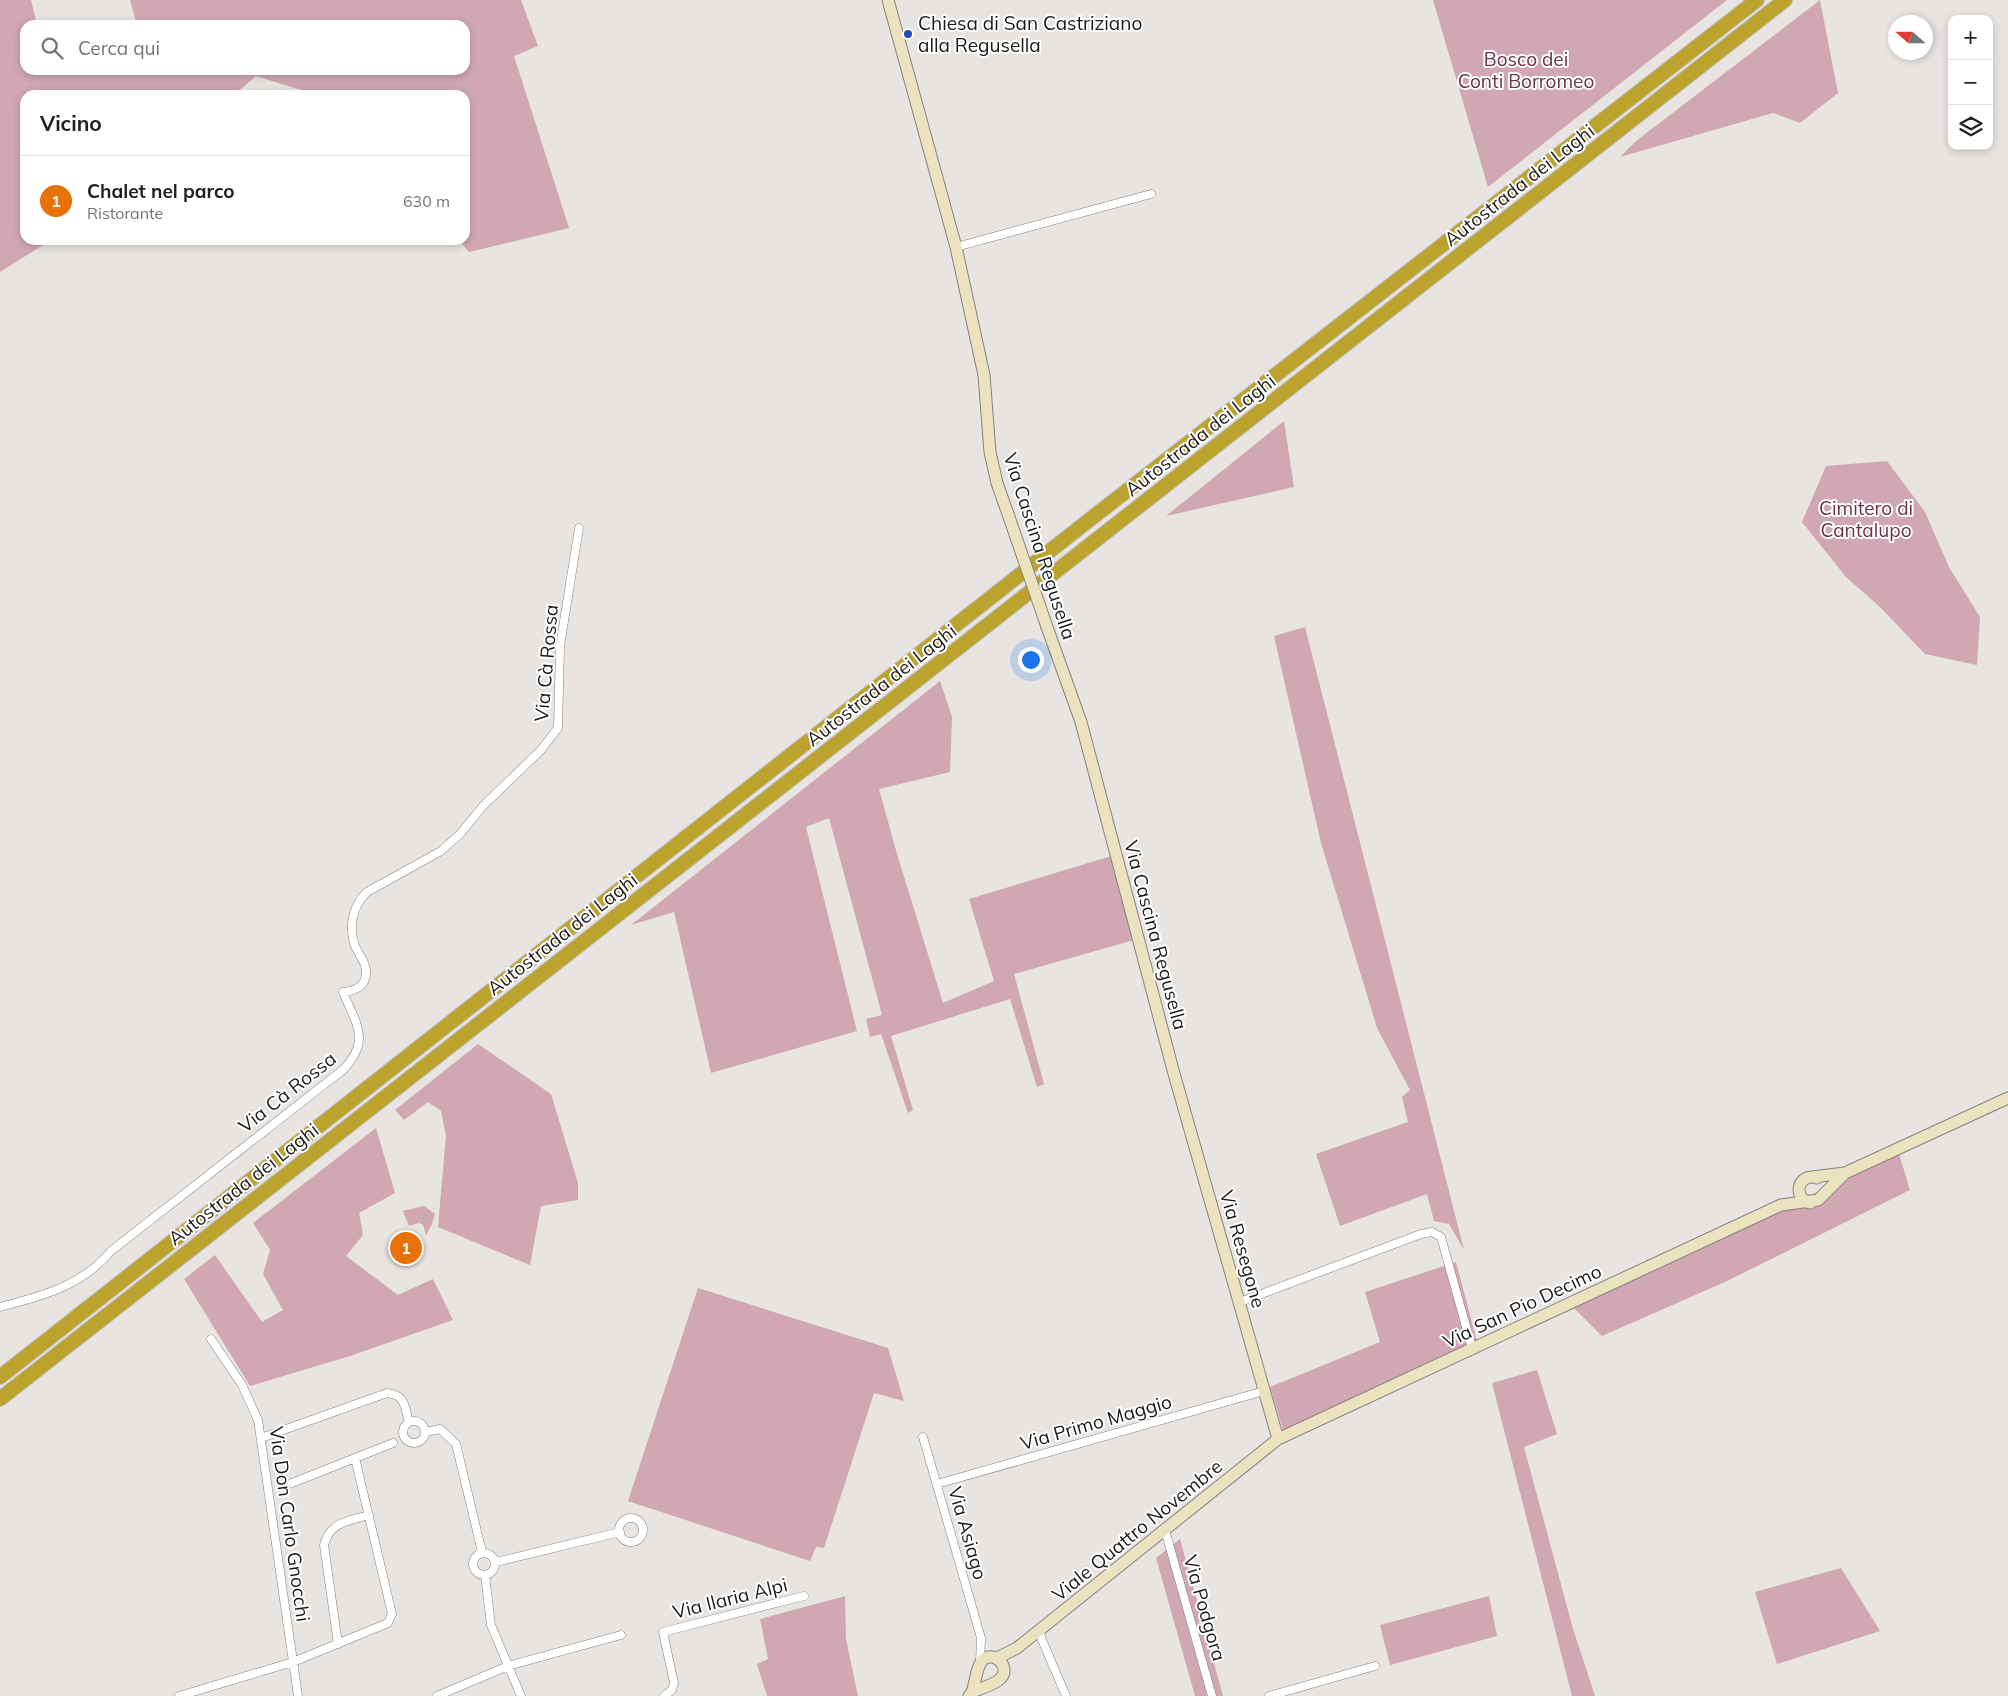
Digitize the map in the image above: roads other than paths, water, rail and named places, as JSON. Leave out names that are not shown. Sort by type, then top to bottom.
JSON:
[{"type":"highway","name":"Autostrada dei Laghi","points":[[0,1377],[1088,521],[1757,0]]},
{"type":"highway","name":"Autostrada dei Laghi","points":[[0,1399],[1785,0]]},
{"type":"street","name":"Via Cascina Regusella","points":[[888,0],[956,247],[984,375],[990,452],[998,483],[1047,627],[1082,722],[1173,1070]]},
{"type":"street","points":[[956,247],[1151,194]]},
{"type":"street","name":"Via Cà Rossa","points":[[0,1307],[41,1296],[88,1274],[111,1251],[354,1059],[360,1042],[358,1030],[343,992],[360,988],[366,971],[354,944],[352,918],[359,899],[367,892],[441,851],[460,834],[483,806],[542,750],[558,728],[560,646],[579,528]]},
{"type":"street","name":"Via Resegone","points":[[1173,1070],[1278,1439]]},
{"type":"street","name":"Via San Pio Decimo","points":[[1781,1205],[1803,1179],[1845,1173],[2008,1098]]},
{"type":"street","name":"Via San Pio Decimo","points":[[1278,1439],[1781,1205],[1818,1200],[1845,1173]]},
{"type":"street","points":[[1812,1177],[1819,1179],[1824,1186],[1821,1197]]},
{"type":"street","points":[[1800,1182],[1798,1186],[1799,1195],[1810,1202]]},
{"type":"street","points":[[1240,1302],[1421,1234],[1432,1232],[1440,1237],[1472,1348]]},
{"type":"street","name":"Via Don Carlo Gnocchi","points":[[212,1339],[242,1385],[258,1420],[298,1696]]},
{"type":"street","name":"Via Primo Maggio","points":[[937,1484],[1264,1391]]},
{"type":"street","points":[[261,1438],[387,1394],[398,1394],[402,1399],[409,1422]]},
{"type":"street","points":[[409,1422],[420,1422],[426,1432]]},
{"type":"street","points":[[409,1422],[403,1431],[404,1438],[410,1443],[421,1442],[426,1432]]},
{"type":"street","points":[[426,1432],[440,1430],[456,1444],[482,1552]]},
{"type":"street","name":"Via Asiago","points":[[923,1437],[981,1638],[979,1667]]},
{"type":"street","name":"Viale Quattro Novembre","points":[[998,1661],[1017,1648],[1278,1439]]},
{"type":"street","points":[[292,1482],[393,1443]]},
{"type":"street","points":[[179,1696],[293,1662],[388,1623],[392,1614],[355,1458]]},
{"type":"street","points":[[338,1644],[324,1545],[326,1534],[336,1525],[368,1514]]},
{"type":"street","name":"Via Podgora","points":[[1165,1530],[1212,1696]]},
{"type":"street","points":[[496,1562],[620,1532]]},
{"type":"street","points":[[482,1552],[492,1555],[496,1562],[494,1570],[485,1575],[478,1573],[473,1567],[475,1556],[482,1552]]},
{"type":"street","points":[[485,1575],[491,1625],[521,1696]]},
{"type":"street","name":"Via Ilaria Alpi","points":[[664,1696],[672,1690],[674,1684],[663,1632],[804,1596]]},
{"type":"street","points":[[1039,1630],[1066,1696]]},
{"type":"street","points":[[437,1696],[508,1666],[622,1635]]},
{"type":"street","name":"Via Asiago","points":[[981,1638],[998,1661]]},
{"type":"street","points":[[988,1657],[998,1661],[1003,1676],[996,1682],[971,1694],[979,1667],[988,1657]]},
{"type":"street","points":[[1269,1696],[1375,1666]]},
{"type":"street","points":[[979,1667],[982,1680],[991,1683]]},
{"type":"place","name":"Chiesa di San Castriziano alla Regusella","points":[[908,34]]},
{"type":"place","name":"Chalet nel parco","points":[[406,1248]]},
{"type":"park label","name":"Bosco dei Conti Borromeo","points":[[1526,70]]},
{"type":"park label","name":"Cimitero di Cantalupo","points":[[1866,519]]}]
